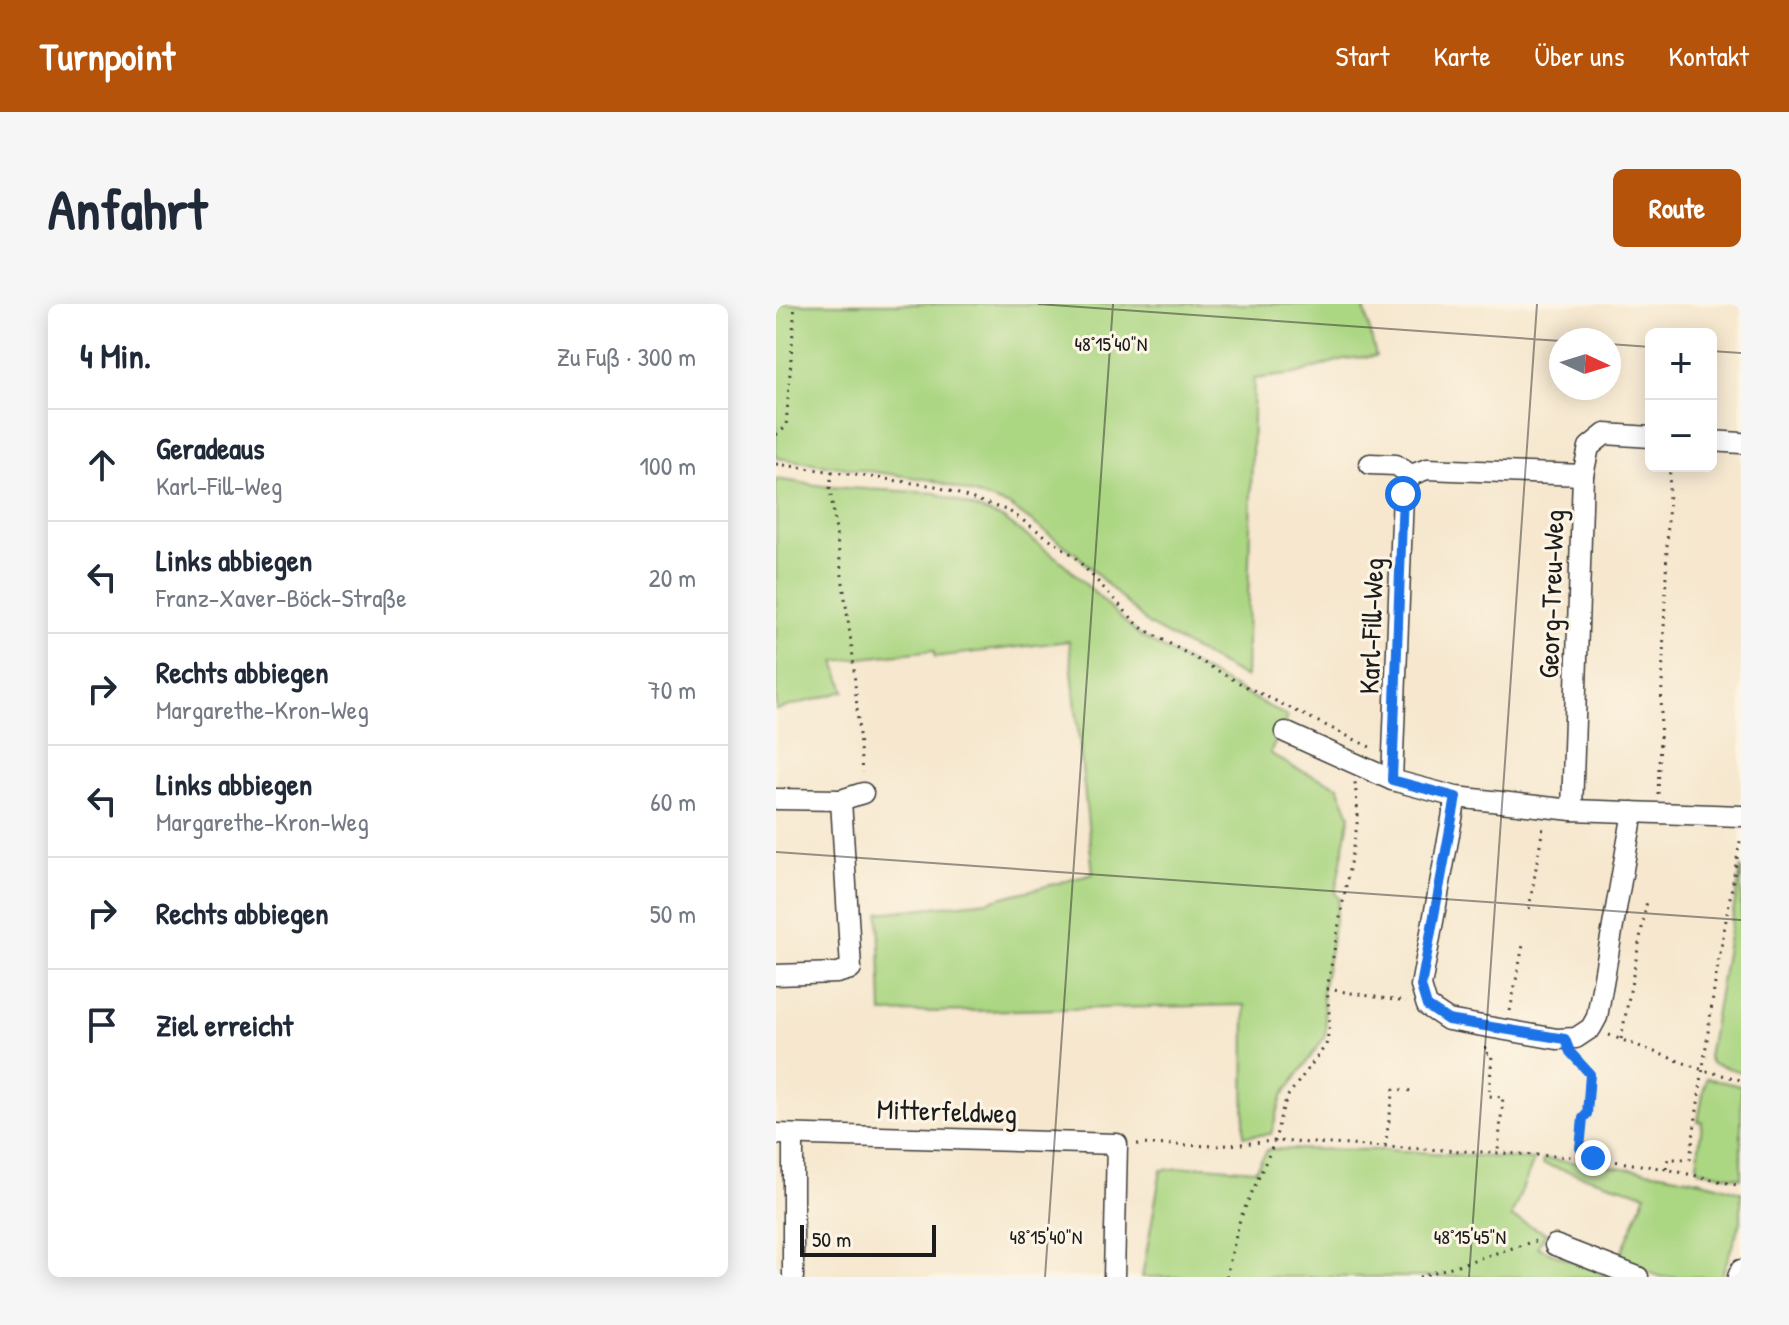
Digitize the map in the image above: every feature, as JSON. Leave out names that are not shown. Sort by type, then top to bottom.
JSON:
[{"type":"street","name":"Georg-Treu-Weg","points":[[1572,810],[1583,475],[1589,447],[1605,434],[1645,437]]},
{"type":"street","points":[[1717,441],[1741,443]]},
{"type":"street","points":[[1370,464],[1396,465],[1411,475],[1427,469],[1583,475]]},
{"type":"street","name":"Karl-Fill-Weg","points":[[1393,770],[1403,494],[1411,475]]},
{"type":"street","points":[[1285,732],[1360,767],[1393,770],[1456,797],[1572,810],[1741,816]]},
{"type":"street","points":[[776,799],[841,800],[863,793]]},
{"type":"street","points":[[1456,797],[1421,986],[1427,1006],[1448,1020],[1565,1039],[1576,1038],[1591,1028],[1597,1017],[1633,812]]},
{"type":"street","points":[[776,975],[837,973],[851,969],[841,800]]},
{"type":"street","points":[[785,1134],[793,1277]]},
{"type":"street","name":"Mitterfeldweg","points":[[785,1134],[1117,1144]]},
{"type":"street","points":[[1114,1277],[1117,1144]]},
{"type":"street","points":[[1555,1245],[1638,1277]]},
{"type":"street","points":[[1738,1277],[1741,1270]]},
{"type":"path","points":[[776,435],[786,427],[795,304]]},
{"type":"path","points":[[776,464],[935,486],[1009,511],[1073,555],[1140,627],[1245,686],[1340,731],[1393,770]]},
{"type":"path","points":[[832,471],[830,487],[853,657],[863,793]]},
{"type":"path","points":[[1658,794],[1670,472]]},
{"type":"path","points":[[1226,1277],[1240,1219],[1275,1141],[1287,1097],[1326,1045],[1330,1025],[1327,989],[1356,831],[1358,816],[1353,786],[1360,767]]},
{"type":"path","points":[[1529,909],[1546,808]]},
{"type":"path","points":[[1666,1169],[1668,1159],[1690,1159],[1716,976],[1741,836]]},
{"type":"path","points":[[1621,1039],[1647,901]]},
{"type":"path","points":[[1498,1152],[1503,1097],[1489,1096],[1492,1054],[1485,1053],[1497,1029],[1523,945]]},
{"type":"path","points":[[1327,989],[1427,1006]]},
{"type":"path","points":[[1591,1028],[1703,1070],[1741,1080]]},
{"type":"path","points":[[1565,1039],[1570,1052],[1590,1074],[1580,1148],[1593,1149],[1593,1158]]},
{"type":"path","points":[[1385,1146],[1394,1089],[1412,1091]]},
{"type":"path","points":[[1117,1144],[1216,1146],[1275,1141],[1593,1158],[1666,1169],[1741,1186]]},
{"type":"path","points":[[1419,1277],[1535,1241],[1555,1245]]},
{"type":"green space","points":[[776,304],[1363,304],[1376,356],[1344,359],[1295,374],[1254,379],[1246,678],[1149,625],[1075,553],[1010,506],[932,480],[776,458]]},
{"type":"green space","points":[[776,479],[830,487],[935,493],[1002,518],[1061,561],[1140,636],[1288,717],[1270,753],[1293,767],[1338,786],[1350,815],[1335,893],[1339,898],[1322,993],[1324,1038],[1282,1097],[1271,1134],[1244,1136],[1245,1005],[882,1013],[879,913],[988,901],[1093,874],[1069,641],[935,657],[934,650],[835,661],[845,691],[776,710]]},
{"type":"green space","points":[[1741,867],[1741,1072],[1711,1063],[1708,1057]]},
{"type":"green space","points":[[1706,1078],[1741,1086],[1741,1178],[1699,1170],[1697,1165],[1702,1122],[1698,1121]]},
{"type":"green space","points":[[1268,1149],[1388,1150],[1534,1160],[1511,1217],[1546,1233],[1537,1247],[1611,1277],[1142,1277],[1161,1170],[1204,1166],[1255,1170]]},
{"type":"green space","points":[[1543,1159],[1668,1174],[1741,1192],[1741,1221],[1721,1277],[1661,1277],[1618,1261],[1646,1194],[1542,1164]]},
{"type":"route","points":[[1403,494],[1392,780],[1456,797],[1421,986],[1427,1006],[1448,1020],[1565,1039],[1570,1052],[1590,1074],[1580,1148],[1593,1149],[1593,1158]]}]
